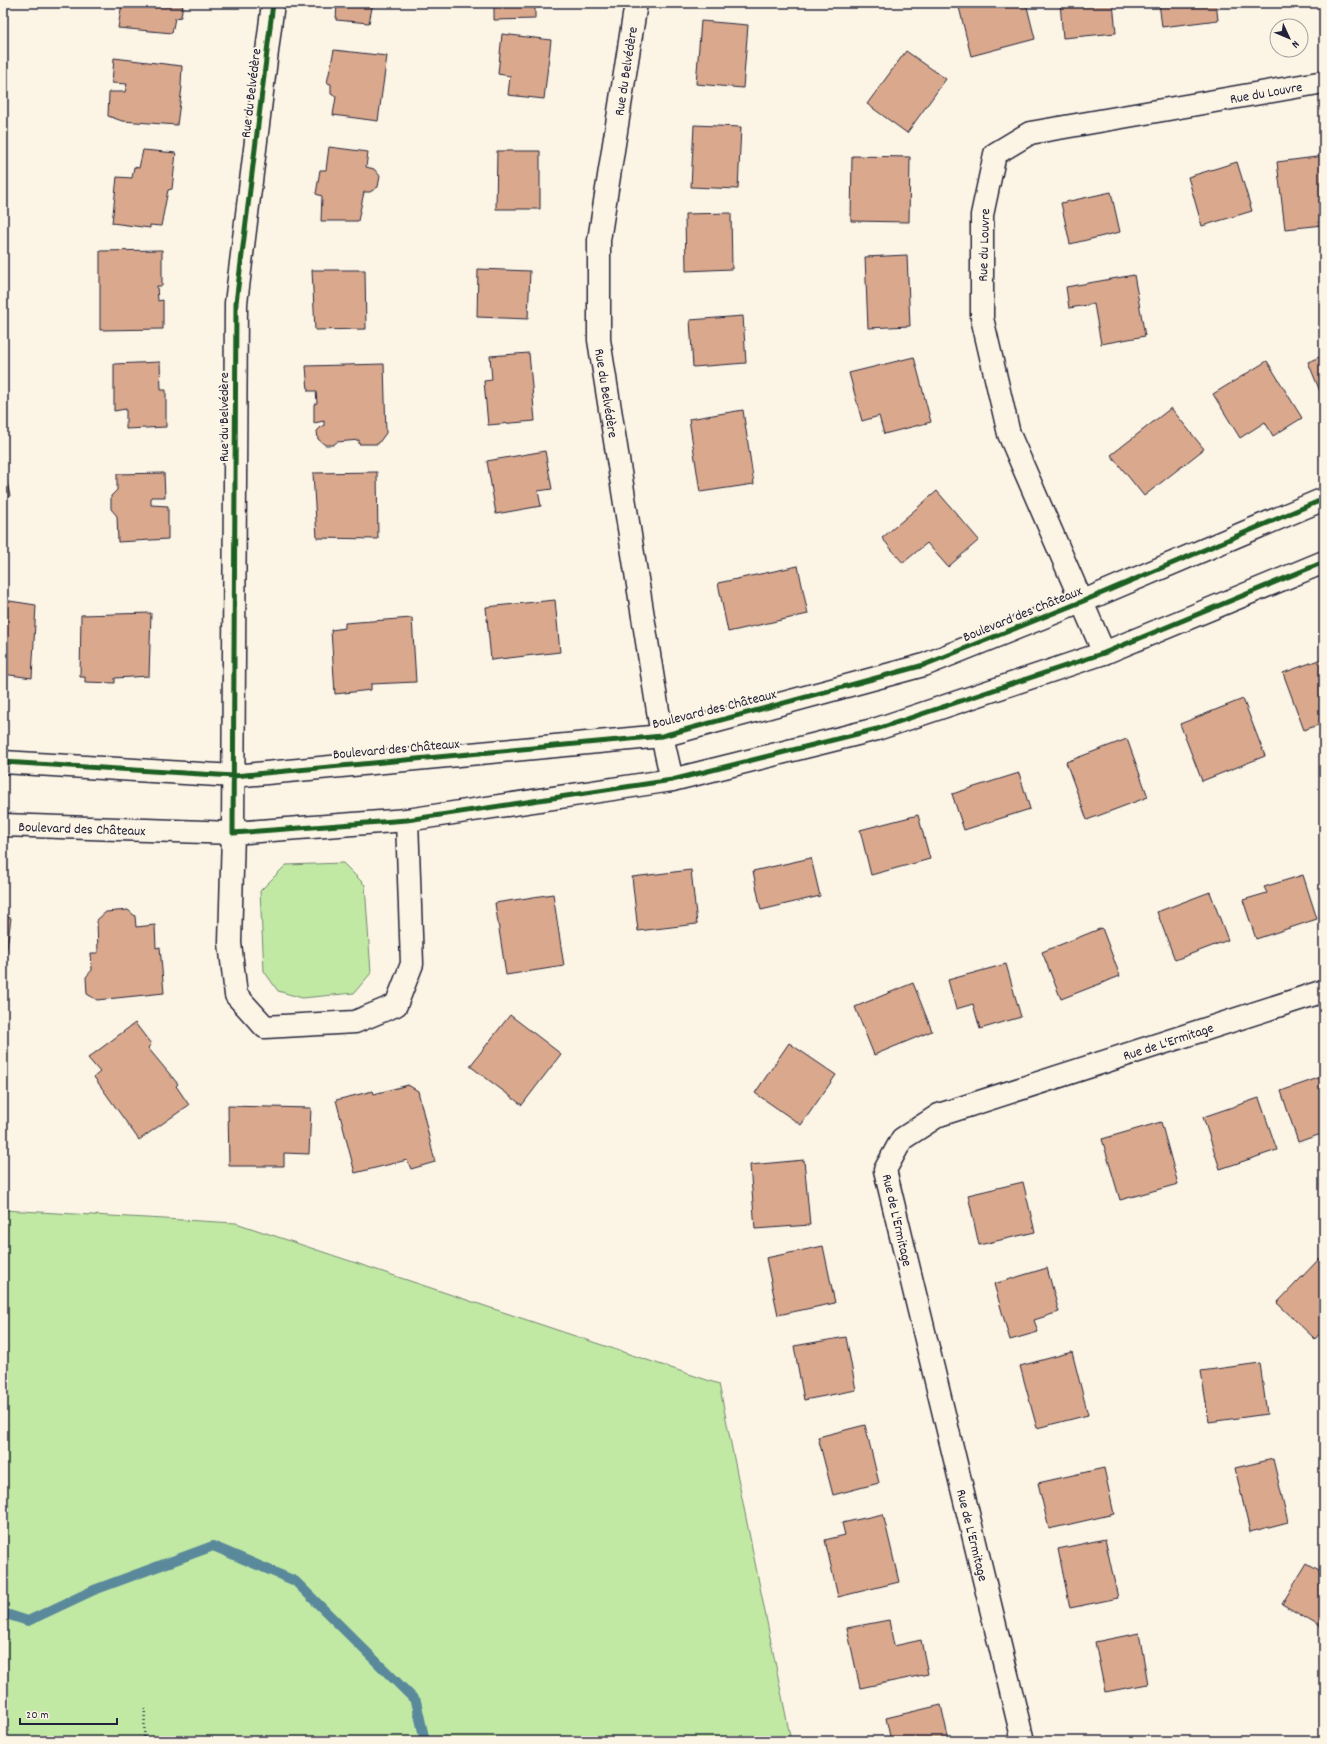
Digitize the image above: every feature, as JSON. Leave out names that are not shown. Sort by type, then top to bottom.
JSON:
[{"type":"street","name":"Rue du Belvédère","points":[[233,833],[236,303],[273,3]]},
{"type":"street","name":"Rue du Belvédère","points":[[636,3],[599,240],[599,340],[662,736],[672,780]]},
{"type":"street","name":"Rue du Louvre","points":[[1104,653],[1009,434],[982,318],[982,215],[995,154],[1030,133],[1324,82]]},
{"type":"street","name":"Boulevard des Châteaux","points":[[3,762],[234,776],[662,736],[924,665],[1081,602],[1324,499]]},
{"type":"street","name":"Boulevard des Châteaux","points":[[3,825],[233,833],[407,820],[672,780],[876,729],[1104,653],[1324,562]]},
{"type":"street","points":[[233,833],[230,943],[236,995],[265,1027],[356,1022],[396,1006],[412,964],[407,820]]},
{"type":"street","name":"Rue de L'Ermitage","points":[[1023,1741],[885,1170],[902,1139],[939,1115],[1324,991]]},
{"type":"path","points":[[144,1741],[145,1704]]},
{"type":"green space","points":[[343,863],[365,885],[371,973],[354,993],[302,998],[278,991],[264,971],[260,891],[286,865]]},
{"type":"green space","points":[[3,1210],[236,1223],[719,1384],[791,1741],[3,1741]]},
{"type":"building","points":[[122,3],[183,3],[181,17],[175,18],[172,33],[118,28]]},
{"type":"building","points":[[337,3],[373,3],[369,23],[336,20]]},
{"type":"building","points":[[494,3],[535,3],[535,19],[494,20]]},
{"type":"building","points":[[958,3],[1026,3],[1035,39],[971,56]]},
{"type":"building","points":[[1060,3],[1113,3],[1116,33],[1063,38]]},
{"type":"building","points":[[1159,3],[1216,3],[1218,20],[1162,27]]},
{"type":"building","points":[[1264,3],[1289,3],[1264,7]]},
{"type":"building","points":[[701,21],[748,25],[743,88],[696,84]]},
{"type":"building","points":[[502,34],[551,40],[544,99],[508,95],[510,76],[498,74]]},
{"type":"building","points":[[334,50],[387,56],[378,121],[333,115],[336,97],[331,94],[331,84],[327,83]]},
{"type":"building","points":[[906,51],[946,79],[907,133],[867,104]]},
{"type":"building","points":[[114,58],[182,66],[182,87],[177,125],[122,121],[108,116],[109,92],[125,92],[127,84],[112,83]]},
{"type":"building","points":[[694,125],[741,127],[738,189],[691,187]]},
{"type":"building","points":[[329,147],[368,152],[366,167],[374,169],[380,176],[378,187],[370,192],[364,192],[358,221],[321,221],[322,196],[316,194],[320,170],[326,170]]},
{"type":"building","points":[[143,150],[176,153],[172,189],[168,190],[161,226],[150,225],[150,228],[112,223],[117,177],[132,178],[134,167],[139,168]]},
{"type":"building","points":[[497,151],[540,151],[540,209],[496,209]]},
{"type":"building","points":[[852,156],[910,157],[909,222],[851,221]]},
{"type":"building","points":[[1324,156],[1324,225],[1285,229],[1277,162]]},
{"type":"building","points":[[1237,162],[1252,211],[1202,226],[1188,177]]},
{"type":"building","points":[[1111,192],[1120,232],[1070,244],[1061,203]]},
{"type":"building","points":[[731,213],[732,269],[686,271],[685,214]]},
{"type":"building","points":[[162,250],[162,286],[157,286],[158,301],[163,300],[163,329],[100,330],[100,251]]},
{"type":"building","points":[[907,255],[910,326],[868,328],[865,257]]},
{"type":"building","points":[[478,269],[530,271],[528,319],[477,317]]},
{"type":"building","points":[[312,270],[365,270],[366,329],[315,330]]},
{"type":"building","points":[[1134,275],[1145,336],[1101,344],[1094,304],[1069,308],[1066,287]]},
{"type":"building","points":[[743,316],[746,363],[693,367],[690,320]]},
{"type":"building","points":[[529,353],[535,421],[488,425],[484,381],[492,380],[490,356]]},
{"type":"building","points":[[1324,355],[1324,401],[1308,362]]},
{"type":"building","points":[[914,357],[931,422],[884,434],[879,416],[862,421],[849,373]]},
{"type":"building","points":[[1267,361],[1302,418],[1273,436],[1265,422],[1240,438],[1213,394]]},
{"type":"building","points":[[160,362],[161,390],[166,390],[166,427],[126,429],[126,409],[114,411],[114,364]]},
{"type":"building","points":[[384,364],[386,433],[378,444],[359,444],[359,440],[337,442],[333,445],[325,445],[318,439],[317,431],[324,426],[324,421],[314,423],[314,404],[317,403],[316,391],[308,391],[306,366]]},
{"type":"building","points":[[1171,408],[1204,449],[1144,496],[1111,455]]},
{"type":"building","points":[[743,410],[754,484],[700,492],[689,419]]},
{"type":"building","points":[[545,451],[552,489],[538,491],[541,506],[496,514],[487,461]]},
{"type":"building","points":[[3,464],[10,496],[3,497]]},
{"type":"building","points":[[377,472],[378,539],[317,538],[313,473]]},
{"type":"building","points":[[164,473],[165,497],[151,497],[151,505],[168,506],[168,539],[118,542],[117,516],[111,509],[111,496],[117,490],[117,474]]},
{"type":"building","points":[[937,491],[979,540],[948,567],[927,543],[903,563],[882,538]]},
{"type":"building","points":[[798,566],[808,614],[728,632],[718,583]]},
{"type":"building","points":[[3,600],[36,605],[32,678],[3,674]]},
{"type":"building","points":[[555,600],[560,652],[491,660],[486,607]]},
{"type":"building","points":[[151,613],[149,676],[115,678],[115,683],[85,682],[85,677],[80,677],[81,615]]},
{"type":"building","points":[[412,618],[416,682],[371,684],[371,690],[335,694],[331,630],[345,628],[345,623]]},
{"type":"building","points":[[1324,658],[1324,723],[1304,730],[1283,673]]},
{"type":"building","points":[[1243,699],[1265,756],[1202,781],[1180,724]]},
{"type":"building","points":[[1127,739],[1148,797],[1087,820],[1066,762]]},
{"type":"building","points":[[1019,773],[1030,809],[964,830],[952,794]]},
{"type":"building","points":[[918,815],[930,859],[871,875],[860,830]]},
{"type":"building","points":[[811,858],[820,896],[761,910],[753,871]]},
{"type":"building","points":[[691,870],[697,924],[638,931],[632,877]]},
{"type":"building","points":[[1303,875],[1317,919],[1256,939],[1243,900],[1267,893],[1264,887]]},
{"type":"building","points":[[1210,892],[1228,940],[1175,960],[1157,912]]},
{"type":"building","points":[[553,894],[564,966],[506,975],[495,903]]},
{"type":"building","points":[[128,910],[135,916],[136,927],[155,925],[156,948],[160,947],[164,993],[97,1000],[87,994],[86,977],[92,970],[91,953],[98,953],[97,920],[106,912]]},
{"type":"building","points":[[3,917],[11,918],[6,955],[3,955]]},
{"type":"building","points":[[1102,928],[1120,976],[1061,999],[1042,952]]},
{"type":"building","points":[[1006,964],[1021,1017],[980,1029],[973,1004],[956,1009],[948,980]]},
{"type":"building","points":[[913,983],[932,1031],[874,1055],[855,1007]]},
{"type":"building","points":[[510,1015],[561,1054],[522,1105],[470,1066]]},
{"type":"building","points":[[135,1023],[151,1044],[148,1048],[178,1084],[176,1086],[189,1105],[139,1140],[94,1077],[100,1072],[88,1058]]},
{"type":"building","points":[[789,1043],[836,1075],[801,1125],[755,1093]]},
{"type":"building","points":[[1324,1076],[1324,1133],[1298,1142],[1281,1091]]},
{"type":"building","points":[[408,1085],[418,1091],[435,1162],[411,1169],[407,1160],[355,1173],[336,1100],[373,1091],[374,1094]]},
{"type":"building","points":[[1259,1098],[1277,1150],[1220,1169],[1203,1117]]},
{"type":"building","points":[[228,1106],[311,1108],[309,1154],[284,1153],[284,1166],[229,1166]]},
{"type":"building","points":[[1161,1122],[1178,1184],[1120,1200],[1102,1139]]},
{"type":"building","points":[[804,1160],[810,1225],[755,1229],[750,1165]]},
{"type":"building","points":[[1023,1182],[1035,1232],[979,1245],[968,1195]]},
{"type":"building","points":[[823,1246],[835,1303],[778,1315],[766,1258]]},
{"type":"building","points":[[1320,1258],[1324,1262],[1324,1329],[1315,1339],[1277,1303]]},
{"type":"building","points":[[1047,1268],[1059,1312],[1034,1320],[1038,1332],[1010,1340],[994,1284]]},
{"type":"building","points":[[846,1337],[856,1390],[804,1400],[794,1346]]},
{"type":"building","points":[[1072,1352],[1088,1415],[1037,1428],[1020,1366]]},
{"type":"building","points":[[1260,1363],[1267,1414],[1209,1422],[1201,1371]]},
{"type":"building","points":[[865,1425],[879,1483],[833,1495],[818,1437]]},
{"type":"building","points":[[1273,1459],[1288,1522],[1250,1532],[1235,1468]]},
{"type":"building","points":[[1104,1468],[1114,1514],[1049,1529],[1038,1483]]},
{"type":"building","points":[[883,1514],[899,1582],[838,1597],[825,1540],[845,1535],[842,1523]]},
{"type":"building","points":[[1105,1539],[1118,1598],[1070,1608],[1058,1549]]},
{"type":"building","points":[[1307,1563],[1324,1573],[1324,1629],[1282,1604]]},
{"type":"building","points":[[889,1620],[894,1646],[921,1640],[928,1674],[860,1688],[847,1628]]},
{"type":"building","points":[[1139,1633],[1148,1684],[1105,1692],[1095,1642]]},
{"type":"building","points":[[941,1705],[949,1741],[891,1741],[886,1718]]},
{"type":"waterway","points":[[3,1613],[28,1621],[94,1590],[213,1546],[295,1581],[416,1701],[425,1741]]},
{"type":"cycle path","points":[[273,3],[236,303],[233,833],[407,820],[672,780],[877,729],[1104,653],[1324,562]]},
{"type":"cycle path","points":[[3,762],[234,776],[662,736],[924,665],[1081,602],[1324,499]]}]
